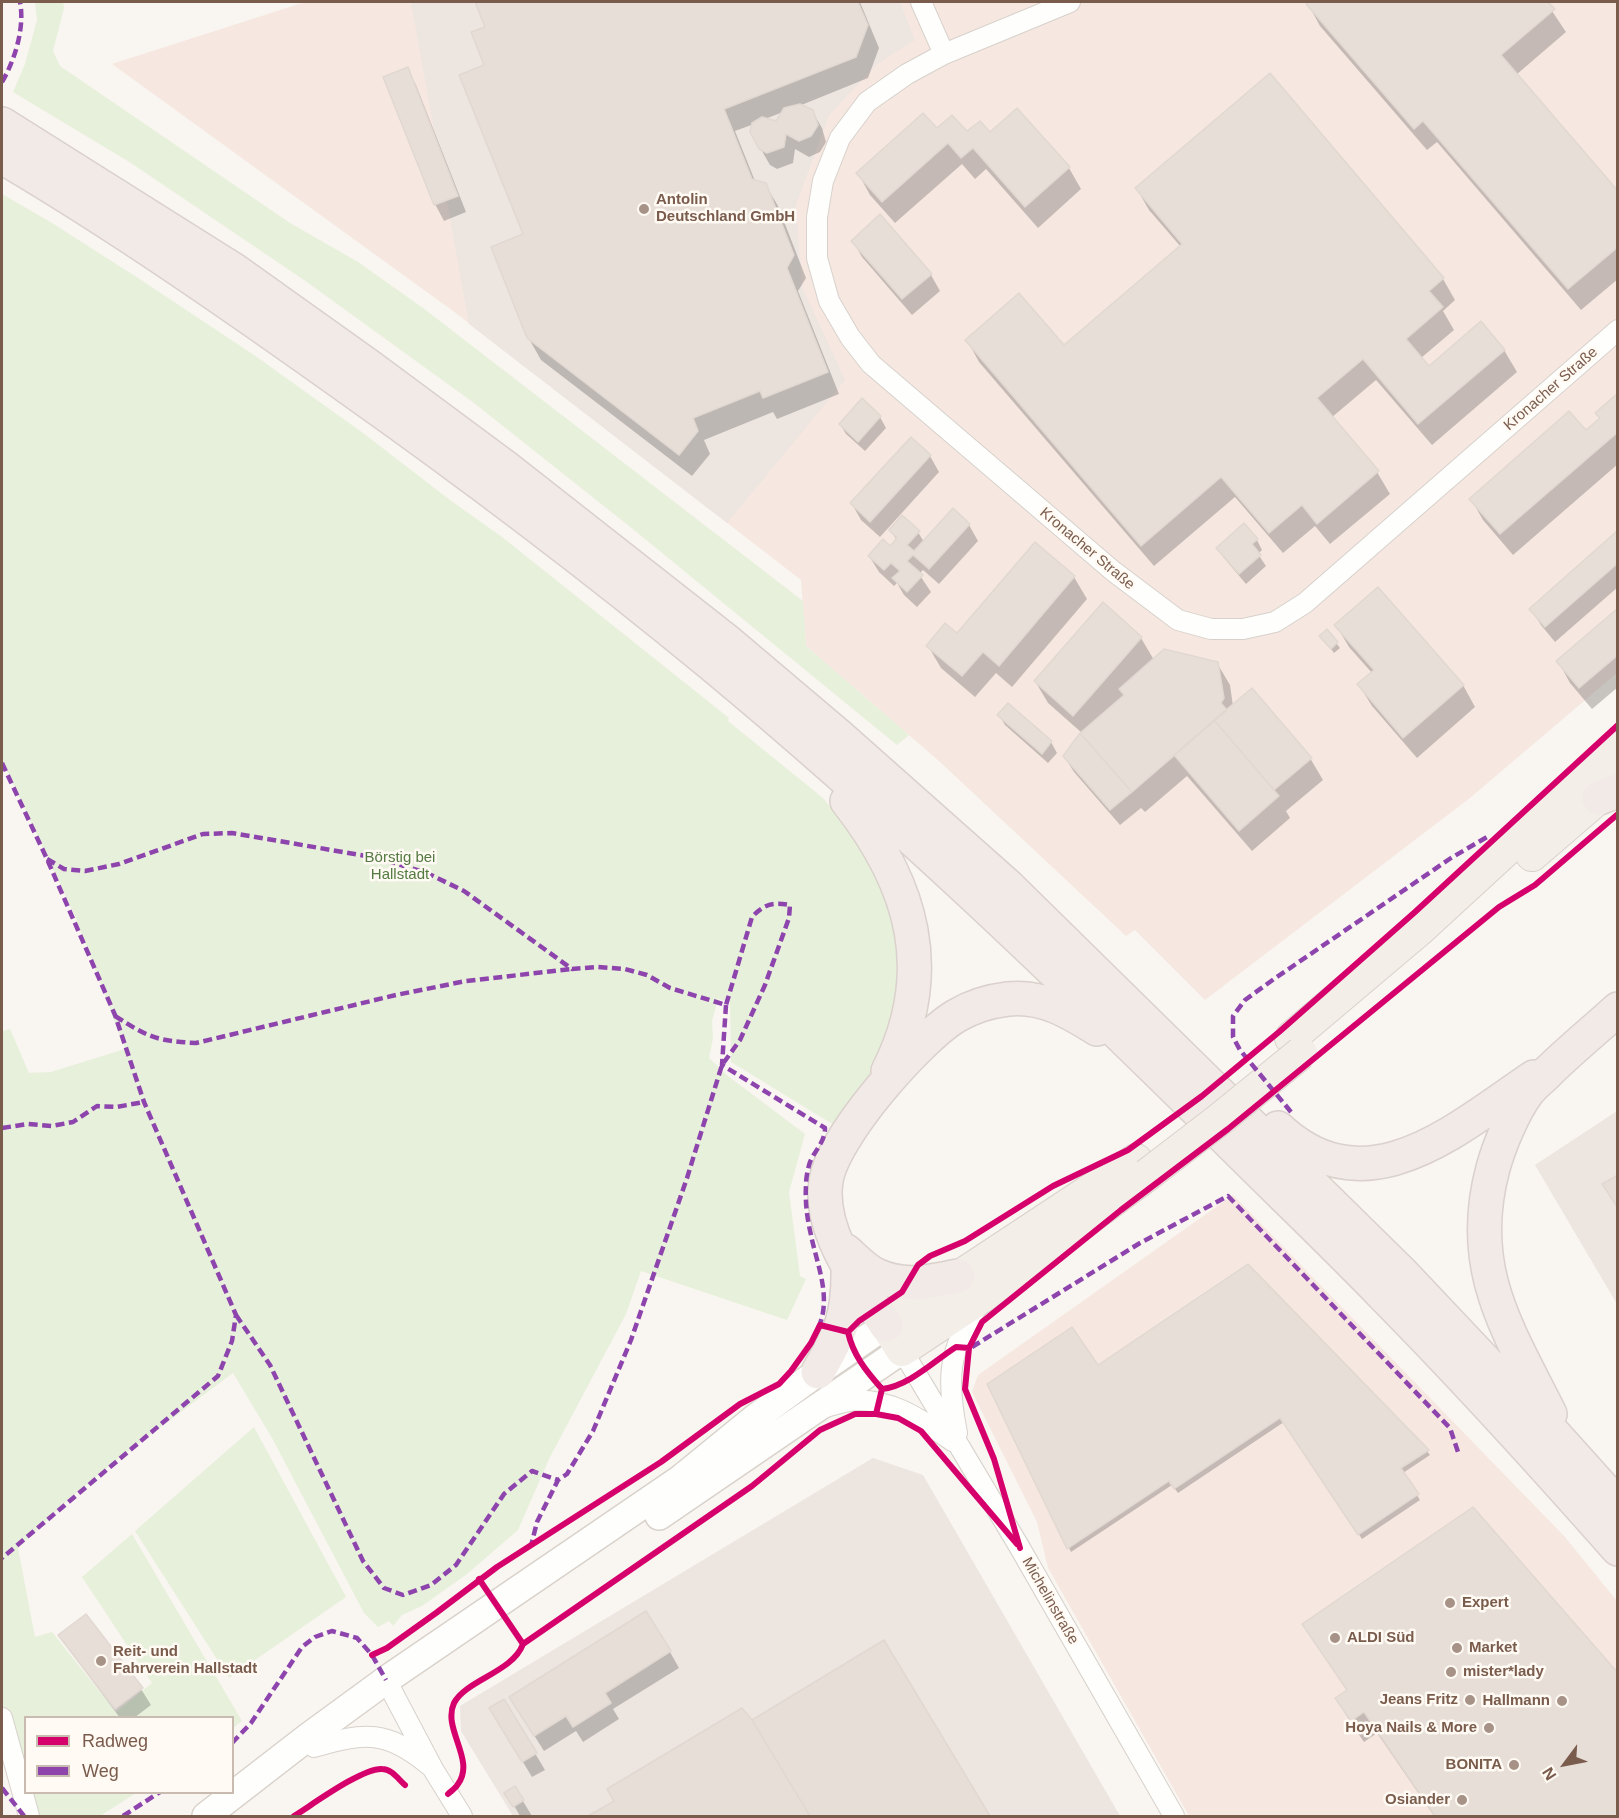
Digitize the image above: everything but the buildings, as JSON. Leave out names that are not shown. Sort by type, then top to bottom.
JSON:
[{"type":"highway","points":[[2,123],[234,270],[351,353],[506,467],[718,635],[838,735],[1008,886],[1403,1274],[1565,1446],[1617,1506]]},
{"type":"highway","points":[[2,157],[216,293],[483,484],[639,605],[795,735],[1008,926],[1162,1076],[1383,1295],[1540,1461],[1617,1549]]},
{"type":"highway","points":[[795,735],[879,845],[899,887],[911,929],[914,981],[906,1026],[894,1058],[876,1094],[840,1147],[830,1165],[825,1182],[829,1222],[843,1256],[894,1338]]},
{"type":"highway","points":[[876,1094],[944,1025],[958,1015],[976,1007],[1010,999],[1045,1002],[1070,1012],[1101,1031],[1162,1076]]},
{"type":"highway","points":[[1565,1446],[1507,1331],[1499,1310],[1484,1251],[1484,1207],[1498,1152],[1527,1094],[1563,1057],[1617,1009]]},
{"type":"highway","points":[[1209,1083],[1258,1110],[1290,1140],[1307,1151],[1324,1158],[1360,1165],[1390,1160],[1428,1146],[1448,1135],[1563,1057]]},
{"type":"highway","points":[[843,1256],[875,1275],[907,1284],[958,1276]]},
{"type":"highway","points":[[818,1372],[840,1330],[848,1299],[843,1256]]},
{"type":"main road","points":[[1296,1046],[1617,747]]},
{"type":"main road","points":[[227,1816],[389,1686],[679,1480],[755,1418],[818,1372],[986,1294],[1142,1167],[1208,1107],[1296,1046],[1611,790]]},
{"type":"main road","points":[[206,1816],[308,1737],[691,1495],[813,1410],[894,1338],[958,1276],[1142,1167]]},
{"type":"street","points":[[921,2],[944,54]]},
{"type":"street","name":"Kronacher Straße","points":[[1070,2],[944,54],[907,74],[867,102],[840,138],[823,182],[817,218],[817,258],[829,301],[850,337],[871,364],[1113,572],[1178,620],[1211,629],[1243,629],[1275,621],[1305,603],[1617,330]]},
{"type":"street","points":[[959,1445],[950,1382],[953,1360],[962,1329],[986,1294]]},
{"type":"street","name":"Michelinstraße","points":[[894,1338],[959,1445],[1174,1816]]},
{"type":"street","points":[[813,1410],[850,1401],[879,1403],[902,1410],[959,1445]]},
{"type":"street","points":[[389,1686],[435,1772],[462,1816]]},
{"type":"street","points":[[2,1718],[29,1816]]},
{"type":"street","points":[[314,1747],[336,1740],[370,1736],[397,1743],[435,1772]]},
{"type":"shaded area","points":[[305,2],[1617,2],[1617,673],[1470,798],[1205,1000],[1135,930],[1126,936],[940,762],[806,646],[801,580],[453,311],[112,64]]},
{"type":"shaded area","name":"Antolin Deutschland GmbH","points":[[411,2],[900,2],[915,40],[877,64],[829,115],[796,205],[802,287],[845,380],[727,523],[469,324]]},
{"type":"shaded area","points":[[1617,1111],[1617,1304],[1535,1165]]},
{"type":"shaded area","points":[[1233,1195],[1565,1537],[1617,1601],[1617,1816],[1189,1816],[1048,1568],[1037,1522],[972,1392],[978,1375]]},
{"type":"shaded area","points":[[873,1458],[923,1475],[1120,1816],[513,1816],[461,1731],[460,1706]]},
{"type":"green space","points":[[35,2],[63,2],[64,8],[53,51],[60,66],[290,223],[358,262],[423,308],[803,601],[806,646],[909,735],[897,745],[634,530],[474,403],[304,280],[131,163],[13,92],[25,64],[37,20]]},
{"type":"green space","name":"Börstig bei Hallstadt","points":[[2,194],[138,278],[254,355],[363,433],[502,537],[729,718],[728,721],[823,798],[853,834],[892,906],[900,962],[897,1005],[869,1079],[834,1125],[731,1062],[730,1002],[718,999],[712,1021],[713,1038],[709,1058],[728,1076],[805,1134],[789,1192],[800,1276],[806,1279],[787,1320],[641,1271],[626,1314],[550,1457],[518,1530],[467,1574],[422,1606],[402,1615],[393,1626],[389,1621],[378,1627],[364,1613],[272,1438],[233,1373],[114,1462],[68,1500],[18,1548],[35,1637],[52,1632],[116,1712],[152,1683],[82,1577],[132,1534],[242,1721],[234,1727],[234,1716],[24,1716],[24,1783],[2,1705],[2,1031],[10,1029],[29,1073],[51,1072],[125,1049],[75,916],[2,760]]},
{"type":"green space","points":[[254,1427],[346,1597],[229,1678],[135,1531]]},
{"type":"green space","points":[[27,1794],[134,1794],[100,1816],[34,1816]]},
{"type":"marked path","points":[[2,82],[18,43],[21,22],[20,2]]},
{"type":"marked path","points":[[2,763],[115,1015],[144,1102],[236,1315],[232,1341],[218,1376],[2,1558]]},
{"type":"marked path","points":[[47,859],[64,869],[85,871],[119,864],[203,834],[232,833],[378,858],[427,873],[464,891],[572,969],[598,967],[625,969],[647,975],[670,988],[726,1005],[752,917],[769,905],[790,905],[789,918],[765,985],[740,1040],[722,1065],[687,1178],[631,1340],[593,1431],[567,1474],[558,1480],[537,1522],[531,1546]]},
{"type":"marked path","points":[[1291,1112],[1240,1050],[1233,1037],[1233,1016],[1245,1000],[1274,979],[1451,858],[1487,837]]},
{"type":"marked path","points":[[115,1016],[153,1037],[196,1043],[396,995],[466,981],[572,969]]},
{"type":"marked path","points":[[726,1005],[722,1065],[825,1128],[822,1142],[810,1162],[806,1182],[807,1216],[824,1295],[822,1319],[817,1330]]},
{"type":"marked path","points":[[2,1128],[28,1124],[52,1126],[73,1122],[97,1106],[116,1107],[144,1102]]},
{"type":"marked path","points":[[972,1347],[1140,1243],[1228,1196],[1450,1428],[1459,1455]]},
{"type":"marked path","points":[[236,1315],[270,1365],[363,1561],[384,1588],[403,1595],[431,1585],[456,1565],[504,1494],[532,1471],[558,1480]]},
{"type":"marked path","points":[[234,1741],[251,1723],[302,1647],[315,1637],[332,1631],[357,1638],[372,1655],[386,1680]]},
{"type":"marked path","points":[[2,1788],[24,1816]]},
{"type":"marked path","points":[[123,1816],[157,1794]]},
{"type":"cycle path","points":[[848,1332],[859,1321],[902,1292],[918,1265],[930,1256],[965,1241],[1053,1186],[1128,1150],[1202,1096],[1279,1032],[1415,912],[1618,725]]},
{"type":"cycle path","points":[[1020,1548],[994,1459],[965,1389],[969,1348],[982,1322],[1121,1210],[1228,1129],[1499,907],[1535,885],[1618,814]]},
{"type":"cycle path","points":[[372,1655],[387,1648],[497,1567],[661,1462],[740,1404],[779,1384],[811,1343],[820,1325],[848,1332],[861,1362],[882,1389],[876,1414]]},
{"type":"cycle path","points":[[882,1389],[911,1378],[956,1347],[969,1348]]},
{"type":"cycle path","points":[[448,1794],[463,1775],[463,1765],[451,1713],[460,1695],[510,1662],[518,1654],[523,1644],[752,1486],[820,1430],[855,1414],[876,1414],[898,1418],[921,1431],[1017,1544]]},
{"type":"cycle path","points":[[479,1579],[523,1644]]},
{"type":"cycle path","points":[[294,1816],[324,1796],[373,1770],[389,1771],[405,1785]]},
{"type":"place","name":"Antolin Deutschland GmbH","points":[[644,209]]},
{"type":"place","name":"Expert","points":[[1450,1603]]},
{"type":"place","name":"ALDI Süd","points":[[1335,1638]]},
{"type":"place","name":"Market","points":[[1457,1648]]},
{"type":"place","name":"Reit- und Fahrverein Hallstadt","points":[[101,1661]]},
{"type":"place","name":"mister*lady","points":[[1451,1672]]},
{"type":"place","name":"Jeans Fritz","points":[[1470,1700]]},
{"type":"place","name":"Hallmann","points":[[1562,1701]]},
{"type":"place","name":"Hoya Nails & More","points":[[1489,1728]]},
{"type":"place","name":"BONITA","points":[[1514,1765]]},
{"type":"place","name":"Osiander","points":[[1462,1800]]}]
